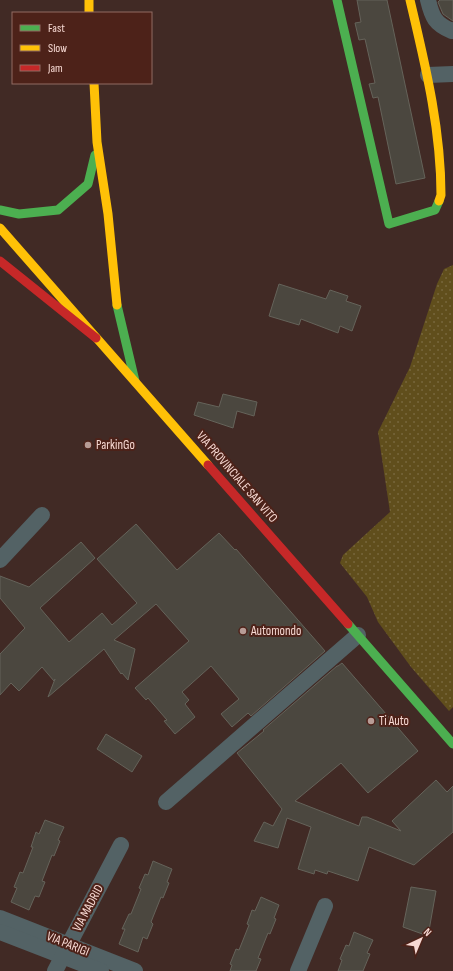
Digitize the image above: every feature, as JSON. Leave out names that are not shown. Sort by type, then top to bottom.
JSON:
[{"type":"main road","points":[[89,0],[89,12]]},
{"type":"main road","points":[[337,0],[389,224],[435,210],[441,195],[439,145],[428,75],[410,0]]},
{"type":"main road","points":[[94,84],[98,142],[108,214],[115,298],[135,381]]},
{"type":"main road","points":[[0,210],[19,214],[58,210],[88,184],[98,142]]},
{"type":"main road","name":"VIA PROVINCIALE SAN VITO","points":[[0,228],[453,744]]},
{"type":"main road","points":[[0,261],[96,338]]},
{"type":"street","points":[[428,0],[430,12],[440,26],[452,31],[453,30]]},
{"type":"street","points":[[428,75],[453,74]]},
{"type":"street","points":[[0,560],[42,515]]},
{"type":"street","points":[[166,802],[358,635]]},
{"type":"street","name":"VIA MADRID","points":[[55,971],[121,845]]},
{"type":"street","points":[[298,971],[325,906]]},
{"type":"street","name":"VIA PARIGI","points":[[0,918],[66,950],[101,971]]},
{"type":"street","name":"VIA PARIGI","points":[[0,932],[135,971]]},
{"type":"shaded area","points":[[453,265],[453,707],[449,711],[411,667],[378,622],[367,597],[340,563],[343,555],[390,512],[378,432],[410,367],[437,284],[444,269]]},
{"type":"building","points":[[357,0],[387,0],[425,178],[396,184],[378,97],[373,98],[369,84],[375,83],[365,39],[359,40],[355,23],[361,22]]},
{"type":"building","points":[[440,0],[453,0],[453,21],[443,14],[438,2]]},
{"type":"building","points":[[279,284],[326,299],[330,290],[348,296],[346,301],[361,306],[352,331],[340,326],[338,333],[301,319],[299,325],[269,316]]},
{"type":"building","points":[[223,394],[257,402],[254,416],[237,411],[233,428],[194,415],[198,402],[219,407]]},
{"type":"building","points":[[136,524],[177,570],[219,533],[235,550],[236,549],[325,651],[251,716],[248,713],[232,727],[221,714],[239,699],[211,666],[182,692],[189,700],[185,704],[195,717],[175,734],[164,721],[167,720],[148,698],[146,700],[135,688],[189,641],[156,604],[114,640],[135,649],[128,680],[122,673],[121,674],[104,649],[48,697],[55,679],[54,681],[42,667],[19,691],[11,683],[0,695],[0,654],[25,628],[0,598],[0,576],[29,587],[81,542],[95,558],[40,608],[69,642],[102,613],[112,625],[137,603],[97,559]]},
{"type":"building","points":[[342,663],[418,751],[368,793],[341,763],[295,801],[359,826],[362,817],[367,817],[401,831],[392,821],[436,780],[447,792],[453,786],[453,832],[414,865],[369,847],[358,881],[328,871],[327,874],[315,870],[314,874],[298,869],[311,827],[287,818],[278,848],[254,841],[264,822],[273,826],[282,809],[237,753]]},
{"type":"building","points":[[106,734],[142,756],[132,772],[97,749]]},
{"type":"building","points":[[45,820],[64,827],[58,840],[60,841],[54,856],[52,855],[42,881],[45,882],[39,897],[35,896],[29,910],[11,902],[17,888],[14,887],[20,872],[23,873],[33,847],[31,847],[36,832],[39,834]]},
{"type":"building","points":[[153,861],[172,869],[167,882],[169,883],[163,898],[161,897],[151,922],[153,924],[147,939],[143,937],[138,952],[119,944],[125,929],[122,929],[129,914],[131,914],[141,889],[139,888],[145,874],[148,875]]},
{"type":"building","points":[[411,887],[436,891],[428,936],[403,927]]},
{"type":"building","points":[[261,897],[279,905],[274,918],[276,919],[270,934],[268,933],[258,958],[261,959],[256,971],[230,971],[232,965],[230,964],[236,949],[239,950],[249,925],[247,924],[252,910],[255,911]]},
{"type":"building","points":[[354,932],[373,940],[367,953],[370,954],[363,971],[338,971],[342,960],[340,959],[346,945],[349,946]]},
{"type":"traffic: fast","points":[[337,0],[389,224],[435,210],[439,201]]},
{"type":"traffic: fast","points":[[0,210],[19,214],[58,210],[88,184],[95,155]]},
{"type":"traffic: fast","points":[[117,305],[135,381]]},
{"type":"traffic: fast","points":[[348,624],[453,744]]},
{"type":"traffic: slow","points":[[89,0],[89,12]]},
{"type":"traffic: slow","points":[[410,0],[435,121],[440,170],[441,195],[439,201]]},
{"type":"traffic: slow","points":[[94,84],[97,142],[108,214],[117,305]]},
{"type":"traffic: slow","points":[[0,228],[208,465]]},
{"type":"traffic: jam","points":[[0,261],[96,338]]},
{"type":"traffic: jam","points":[[208,465],[348,624]]},
{"type":"place","name":"ParkinGo","points":[[88,445]]},
{"type":"place","name":"Automondo","points":[[243,631]]},
{"type":"place","name":"Ti Auto","points":[[371,721]]}]
